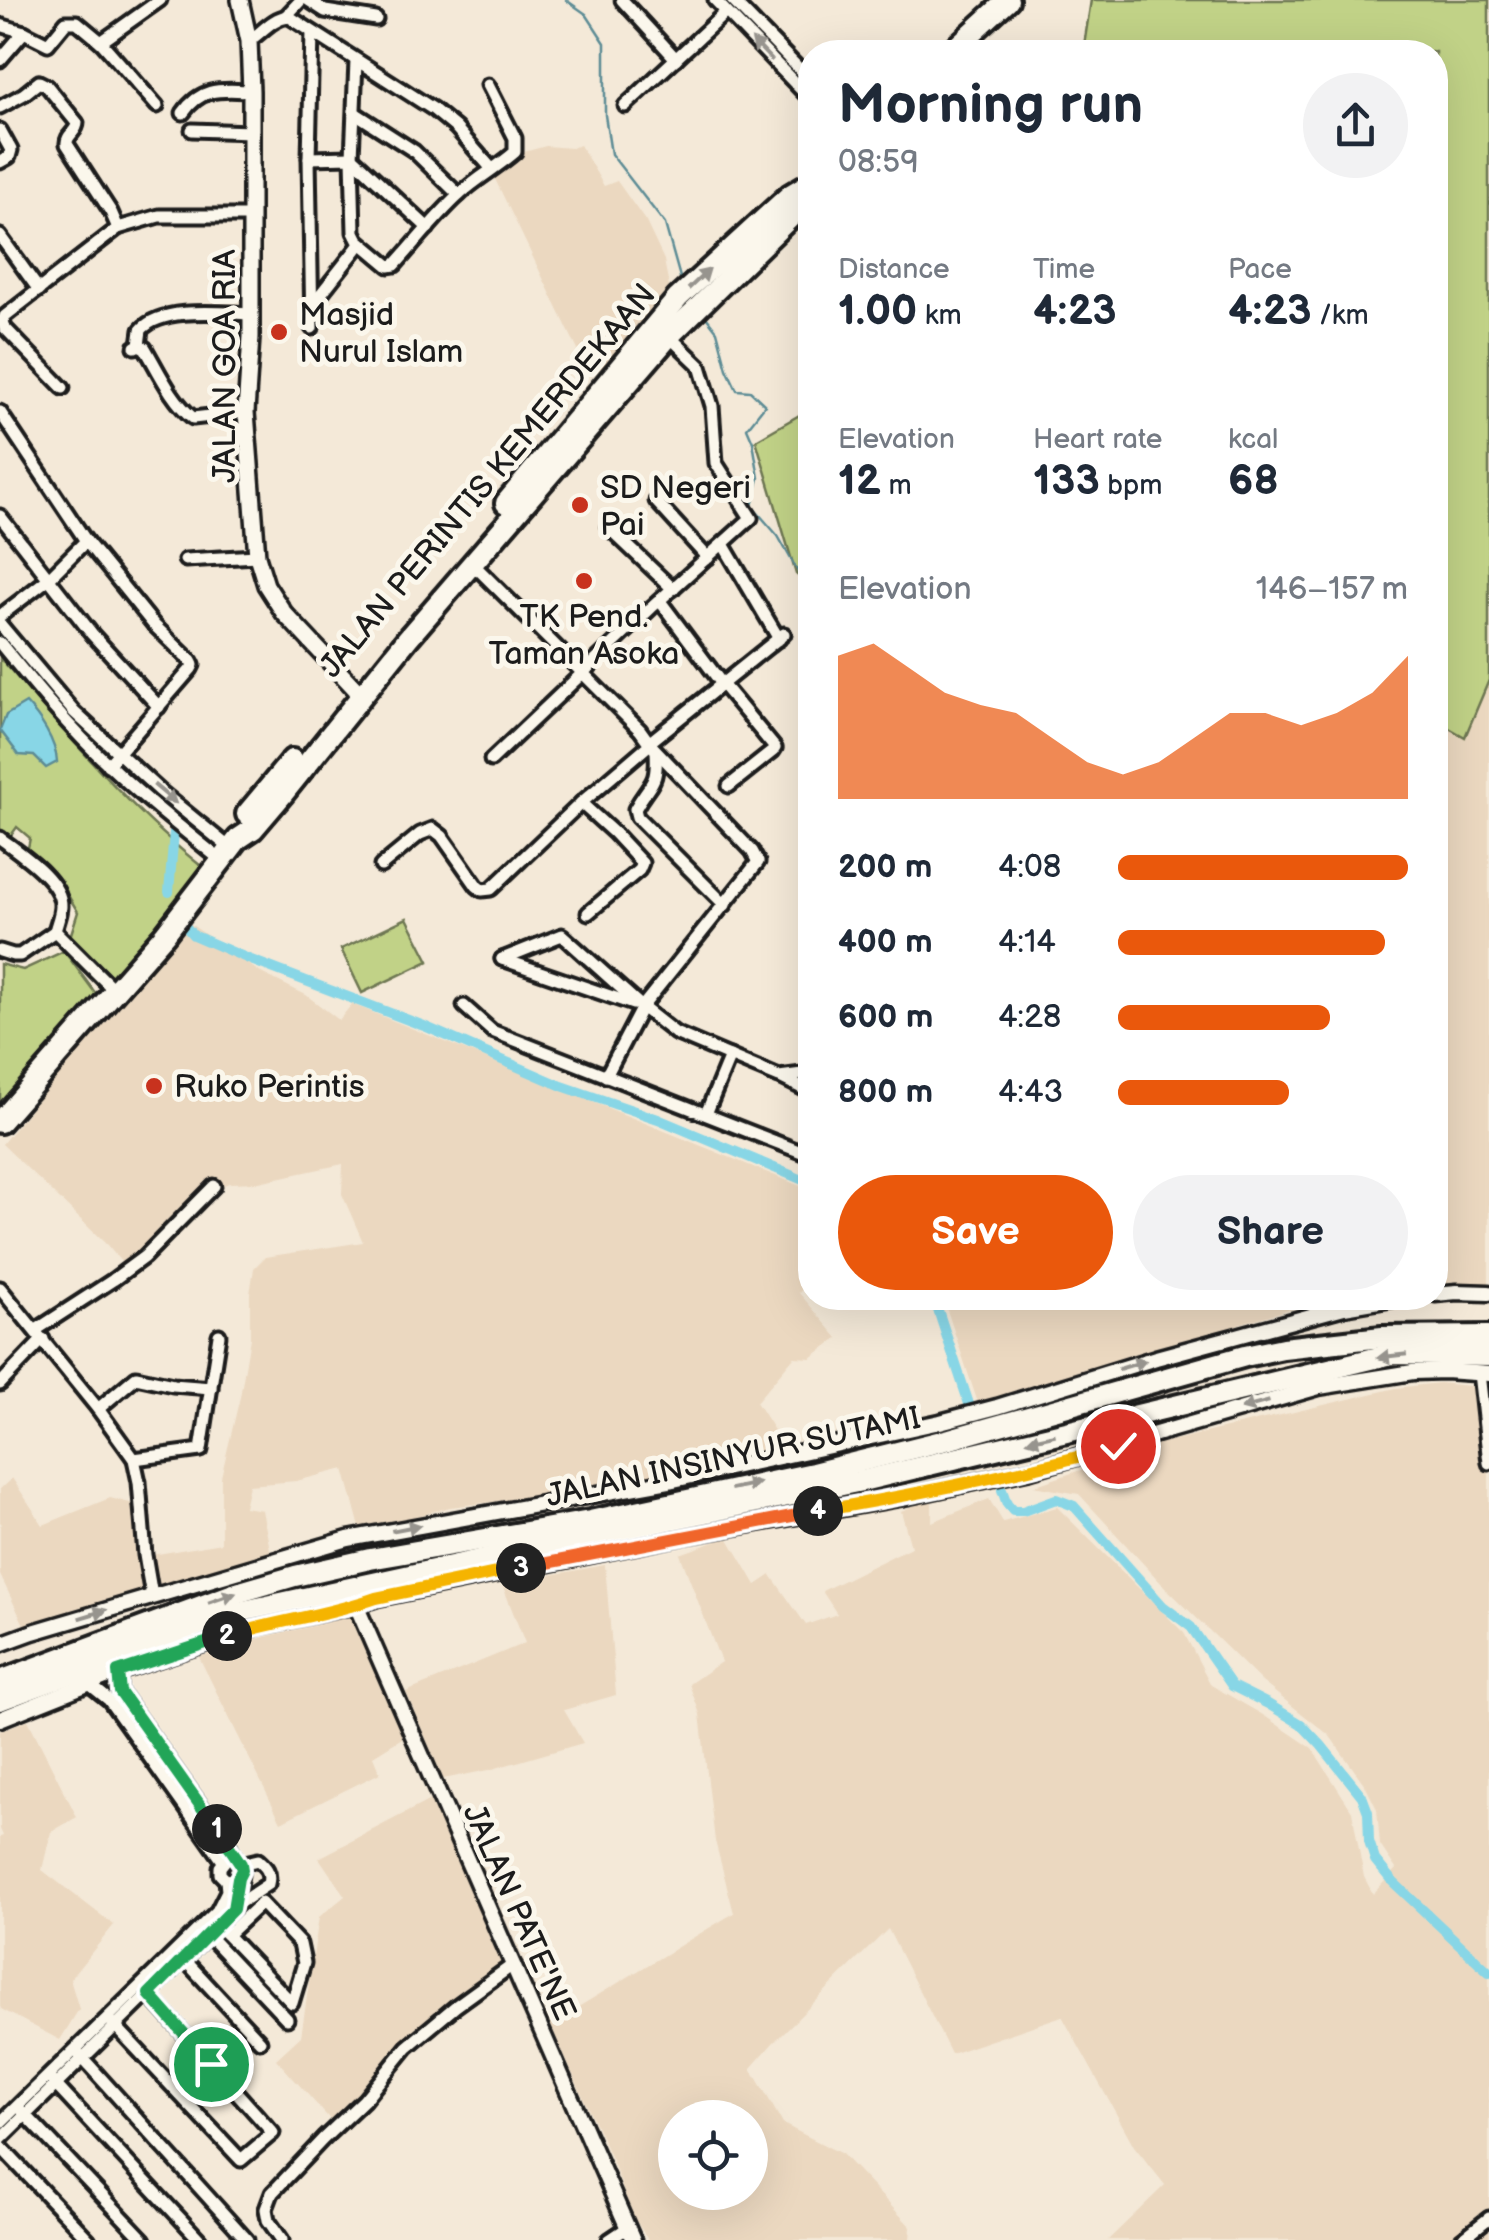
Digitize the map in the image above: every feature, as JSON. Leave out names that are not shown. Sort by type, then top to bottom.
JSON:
[{"type":"highway","points":[[964,40],[1008,0]]},
{"type":"highway","name":"JALAN PERINTIS KEMERDEKAAN","points":[[0,1122],[108,985],[165,934],[231,849],[272,806],[357,691],[678,298],[798,190]]},
{"type":"highway","name":"JALAN PERINTIS KEMERDEKAAN","points":[[357,691],[669,336],[798,210]]},
{"type":"highway","name":"JALAN INSINYUR SUTAMI","points":[[0,1681],[234,1594],[295,1576],[590,1521],[812,1473],[1283,1348],[1382,1337],[1489,1336]]},
{"type":"highway","name":"JALAN INSINYUR SUTAMI","points":[[0,1700],[230,1614],[862,1481],[1392,1354],[1486,1368]]},
{"type":"main road","name":"JALAN GOA RIA","points":[[240,0],[250,41],[251,314],[246,412],[257,556],[266,585],[284,613],[357,691]]},
{"type":"street","points":[[101,42],[160,0]]},
{"type":"street","points":[[250,41],[305,0],[326,12],[376,20]]},
{"type":"street","points":[[622,0],[676,58]]},
{"type":"street","points":[[715,0],[729,6],[798,69]]},
{"type":"street","points":[[625,106],[729,6]]},
{"type":"street","points":[[729,6],[798,85]]},
{"type":"street","points":[[286,16],[433,109],[456,128],[491,168]]},
{"type":"street","points":[[0,24],[48,44],[66,22],[77,22],[101,42],[156,106]]},
{"type":"street","points":[[0,60],[24,32]]},
{"type":"street","points":[[312,32],[312,328]]},
{"type":"street","points":[[356,61],[354,227],[362,243],[392,266],[459,195],[515,152],[515,138],[488,85]]},
{"type":"street","points":[[0,107],[39,82],[47,86],[77,123],[67,144],[118,228]]},
{"type":"street","points":[[184,113],[192,100],[209,92],[251,91]]},
{"type":"street","points":[[355,113],[414,151],[459,195]]},
{"type":"street","points":[[0,130],[11,154],[0,162]]},
{"type":"street","points":[[192,130],[252,132]]},
{"type":"street","points":[[309,158],[352,157],[428,228]]},
{"type":"street","points":[[63,388],[5,328],[5,316],[118,228],[159,216],[251,216]]},
{"type":"street","points":[[0,236],[40,290]]},
{"type":"street","points":[[313,304],[362,243]]},
{"type":"street","points":[[246,412],[191,418],[145,348],[137,346],[140,330],[156,318],[251,314]]},
{"type":"street","points":[[491,760],[750,520],[751,514],[716,463],[712,406],[700,366],[669,336]]},
{"type":"street","points":[[0,412],[86,541],[151,622],[192,664],[108,765]]},
{"type":"street","points":[[656,500],[708,558]]},
{"type":"street","points":[[0,516],[92,634],[158,707]]},
{"type":"street","points":[[608,527],[673,590]]},
{"type":"street","points":[[86,541],[0,620],[74,712],[231,849]]},
{"type":"street","points":[[380,866],[433,829],[477,886],[490,890],[581,803],[782,637],[723,544]]},
{"type":"street","points":[[185,560],[257,556]]},
{"type":"street","points":[[472,563],[584,674],[757,857],[755,867],[642,1007],[606,1076]]},
{"type":"street","points":[[660,600],[775,748],[729,786]]},
{"type":"street","points":[[0,642],[108,765],[182,830],[231,849]]},
{"type":"street","points":[[652,745],[655,782],[635,808],[638,817],[725,905]]},
{"type":"street","points":[[581,803],[642,863],[639,870],[588,913]]},
{"type":"street","points":[[0,838],[43,874],[56,889],[61,905],[55,931],[20,954],[13,956],[0,951]]},
{"type":"street","points":[[55,931],[108,985]]},
{"type":"street","points":[[642,1007],[502,959],[562,935],[676,1033],[798,1086]]},
{"type":"street","points":[[464,1006],[492,1031],[798,1151]]},
{"type":"street","points":[[706,1114],[730,1056]]},
{"type":"street","points":[[780,1077],[798,1074]]},
{"type":"street","points":[[0,1384],[39,1334],[144,1257],[214,1186]]},
{"type":"street","points":[[0,1288],[134,1459],[152,1596]]},
{"type":"street","points":[[1448,1293],[1489,1294]]},
{"type":"street","points":[[0,1644],[348,1539],[669,1480],[940,1422],[1333,1310]]},
{"type":"street","points":[[134,1459],[200,1452],[219,1335]]},
{"type":"street","points":[[0,1719],[118,1672],[259,1626],[376,1598],[1031,1470],[1319,1388],[1413,1372],[1486,1368],[1489,1463]]},
{"type":"street","points":[[98,1409],[136,1377],[174,1386],[211,1388]]},
{"type":"street","name":"JALAN PATE'NE","points":[[356,1605],[630,2234]]},
{"type":"street","points":[[115,1696],[118,1672]]},
{"type":"street","points":[[88,1683],[115,1696],[230,1848],[233,1861],[242,1870],[232,1879],[224,1902],[204,1932],[22,2110],[0,2143],[90,2240]]},
{"type":"street","points":[[222,1930],[233,1909],[268,1884],[270,1876],[258,1860],[233,1861],[220,1866],[220,1874],[232,1879]]},
{"type":"street","points":[[232,1879],[233,1909]]},
{"type":"street","points":[[204,1932],[222,1930],[262,1903],[300,1944],[304,1963],[292,2002],[222,1930]]},
{"type":"street","points":[[204,1932],[288,2019]]},
{"type":"street","points":[[180,1955],[260,2042]]},
{"type":"street","points":[[282,2240],[268,2220],[266,2210],[272,2193],[364,2100],[407,2047],[514,1964]]},
{"type":"street","points":[[112,2022],[242,2160],[272,2133],[145,1990]]},
{"type":"street","points":[[79,2054],[246,2240]]},
{"type":"street","points":[[52,2081],[200,2240]]},
{"type":"street","points":[[0,2123],[22,2110]]},
{"type":"street","points":[[22,2110],[144,2240]]},
{"type":"street","points":[[1461,2240],[1489,2218]]},
{"type":"street","points":[[609,2240],[630,2234]]},
{"type":"shaded area","points":[[580,145],[604,186],[617,181],[646,222],[664,260],[671,297],[617,358],[590,375],[493,175],[524,152],[546,146]]},
{"type":"shaded area","points":[[1489,680],[1489,1290],[1448,1290],[1448,727],[1465,737]]},
{"type":"shaded area","points":[[189,923],[261,973],[306,995],[339,1020],[352,1004],[798,1185],[798,1310],[814,1310],[838,1338],[811,1358],[794,1357],[756,1402],[784,1446],[567,1493],[450,1507],[361,1531],[344,1469],[296,1481],[249,1485],[244,1507],[262,1510],[271,1554],[156,1590],[152,1555],[221,1543],[221,1477],[250,1338],[254,1268],[265,1257],[363,1242],[342,1194],[343,1164],[259,1182],[229,1183],[189,1198],[164,1233],[122,1263],[2,1144]]},
{"type":"shaded area","points":[[947,1310],[1288,1310],[1238,1324],[1223,1335],[1164,1345],[978,1403]]},
{"type":"shaded area","points":[[1439,1383],[1489,1388],[1489,2240],[1108,2240],[1165,2185],[1134,2146],[1062,2016],[951,2054],[888,1929],[751,2068],[783,2124],[842,2154],[911,2227],[910,2240],[648,2240],[633,2216],[550,2024],[734,1913],[715,1841],[700,1714],[689,1684],[721,1662],[680,1554],[728,1537],[756,1585],[771,1575],[806,1625],[837,1614],[822,1591],[911,1547],[901,1511],[932,1498],[932,1522],[989,1499],[1003,1522],[1057,1507],[1184,1633],[1211,1685],[1312,1748],[1352,1811],[1364,1877],[1373,1894],[1396,1869],[1380,1845],[1377,1809],[1365,1785],[1329,1735],[1262,1682],[1162,1584],[1079,1494],[1033,1486],[1162,1443],[1396,1388]]},
{"type":"shaded area","points":[[12,1478],[43,1525],[110,1498],[134,1504],[146,1591],[26,1629],[0,1575],[0,1489]]},
{"type":"shaded area","points":[[605,1565],[616,1695],[564,1710],[583,1743],[443,1779],[406,1692],[525,1643],[502,1584]]},
{"type":"shaded area","points":[[347,1610],[407,1735],[373,1756],[380,1773],[281,1822],[199,1657]]},
{"type":"shaded area","points":[[28,1720],[77,1817],[51,1832],[42,1870],[114,1925],[70,1979],[79,2009],[60,2040],[0,2006],[3,1836],[0,1731]]},
{"type":"shaded area","points":[[430,1800],[457,1846],[512,1977],[416,2043],[335,2125],[276,2059],[301,2036],[319,1917],[345,1896],[319,1858]]},
{"type":"green space","points":[[1091,0],[1489,0],[1489,680],[1465,737],[1448,727],[1448,40],[1085,40]]},
{"type":"green space","points":[[798,416],[798,576],[796,574],[756,440]]},
{"type":"green space","points":[[0,658],[124,795],[206,870],[111,977],[70,937],[78,912],[57,877],[27,853],[30,838],[17,827],[7,841],[0,837]]},
{"type":"green space","points":[[407,918],[429,961],[362,993],[341,949]]},
{"type":"green space","points":[[64,951],[99,998],[0,1110],[0,964],[23,970]]},
{"type":"water","points":[[26,703],[54,746],[57,762],[46,768],[34,756],[19,755],[0,730],[6,715]]},
{"type":"waterway","points":[[566,0],[586,14],[605,43],[605,115],[611,154],[665,224],[681,281]]},
{"type":"waterway","points":[[703,313],[717,331],[737,390],[750,391],[765,405],[747,428],[759,478],[752,506],[778,536],[798,572]]},
{"type":"waterway","points":[[169,892],[174,832]]},
{"type":"waterway","points":[[186,927],[193,935],[251,960],[798,1178]]},
{"type":"waterway","points":[[938,1310],[972,1413]]},
{"type":"waterway","points":[[1002,1490],[1013,1511],[1056,1499],[1074,1506],[1163,1606],[1191,1627],[1232,1686],[1301,1724],[1362,1796],[1375,1860],[1392,1881],[1489,1972]]},
{"type":"place","name":"Masjid Nurul Islam","points":[[279,332]]},
{"type":"place","name":"SD Negeri Pai","points":[[580,505]]},
{"type":"place","name":"TK Pend. Taman Asoka","points":[[584,581]]},
{"type":"place","name":"Ruko Perintis","points":[[154,1086]]},
{"type":"route","points":[[211,2064],[149,1994],[233,1909],[241,1864],[120,1692],[118,1672],[259,1626],[376,1598],[684,1536],[899,1498],[1031,1470],[1118,1446]]}]
